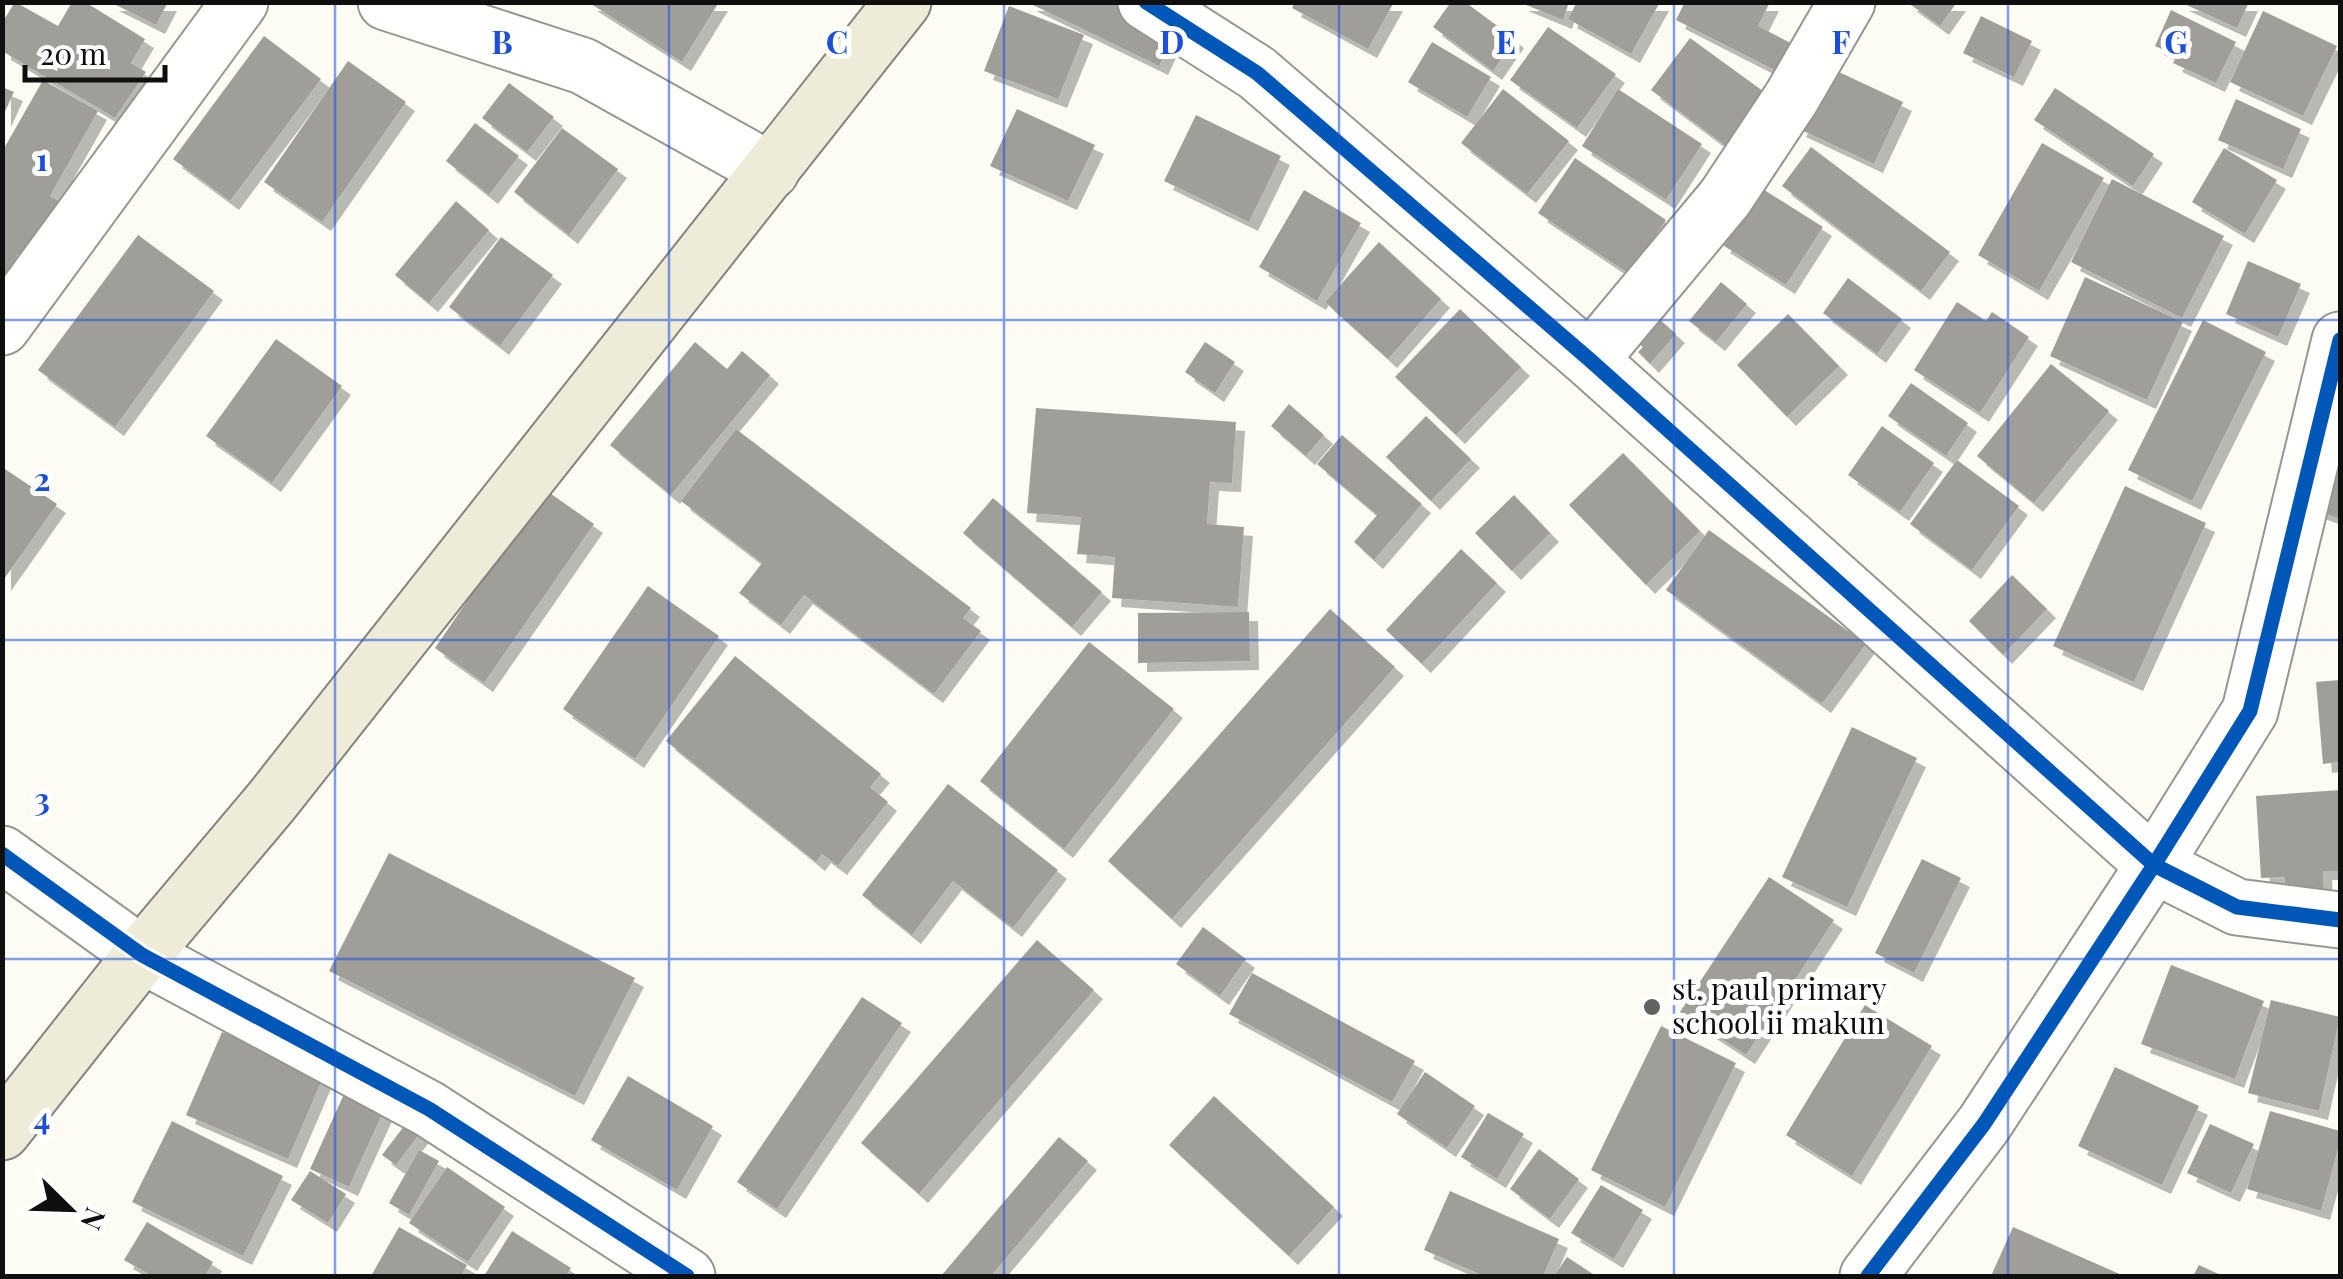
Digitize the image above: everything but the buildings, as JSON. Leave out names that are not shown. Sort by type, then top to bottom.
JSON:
[{"type":"main road","points":[[2,1132],[142,955],[271,802],[904,2]]},
{"type":"street","points":[[2,327],[240,2]]},
{"type":"street","points":[[386,2],[583,66],[771,171]]},
{"type":"street","points":[[1146,2],[1257,73],[1590,360],[2154,865],[2237,907],[2340,920]]},
{"type":"street","points":[[1590,360],[1725,198],[1792,97],[1848,2]]},
{"type":"street","points":[[1868,1276],[1984,1124],[2154,865],[2250,710],[2340,340]]},
{"type":"street","points":[[2,854],[142,955],[429,1109],[687,1276]]},
{"type":"cycle path","points":[[1146,2],[1257,73],[1590,360],[2154,865],[2237,907],[2340,920]]},
{"type":"cycle path","points":[[1868,1276],[1984,1124],[2250,711],[2340,340]]},
{"type":"cycle path","points":[[2,854],[142,955],[429,1109],[687,1276]]},
{"type":"place","name":"st. paul primary school ii makun","points":[[1652,1007]]}]
